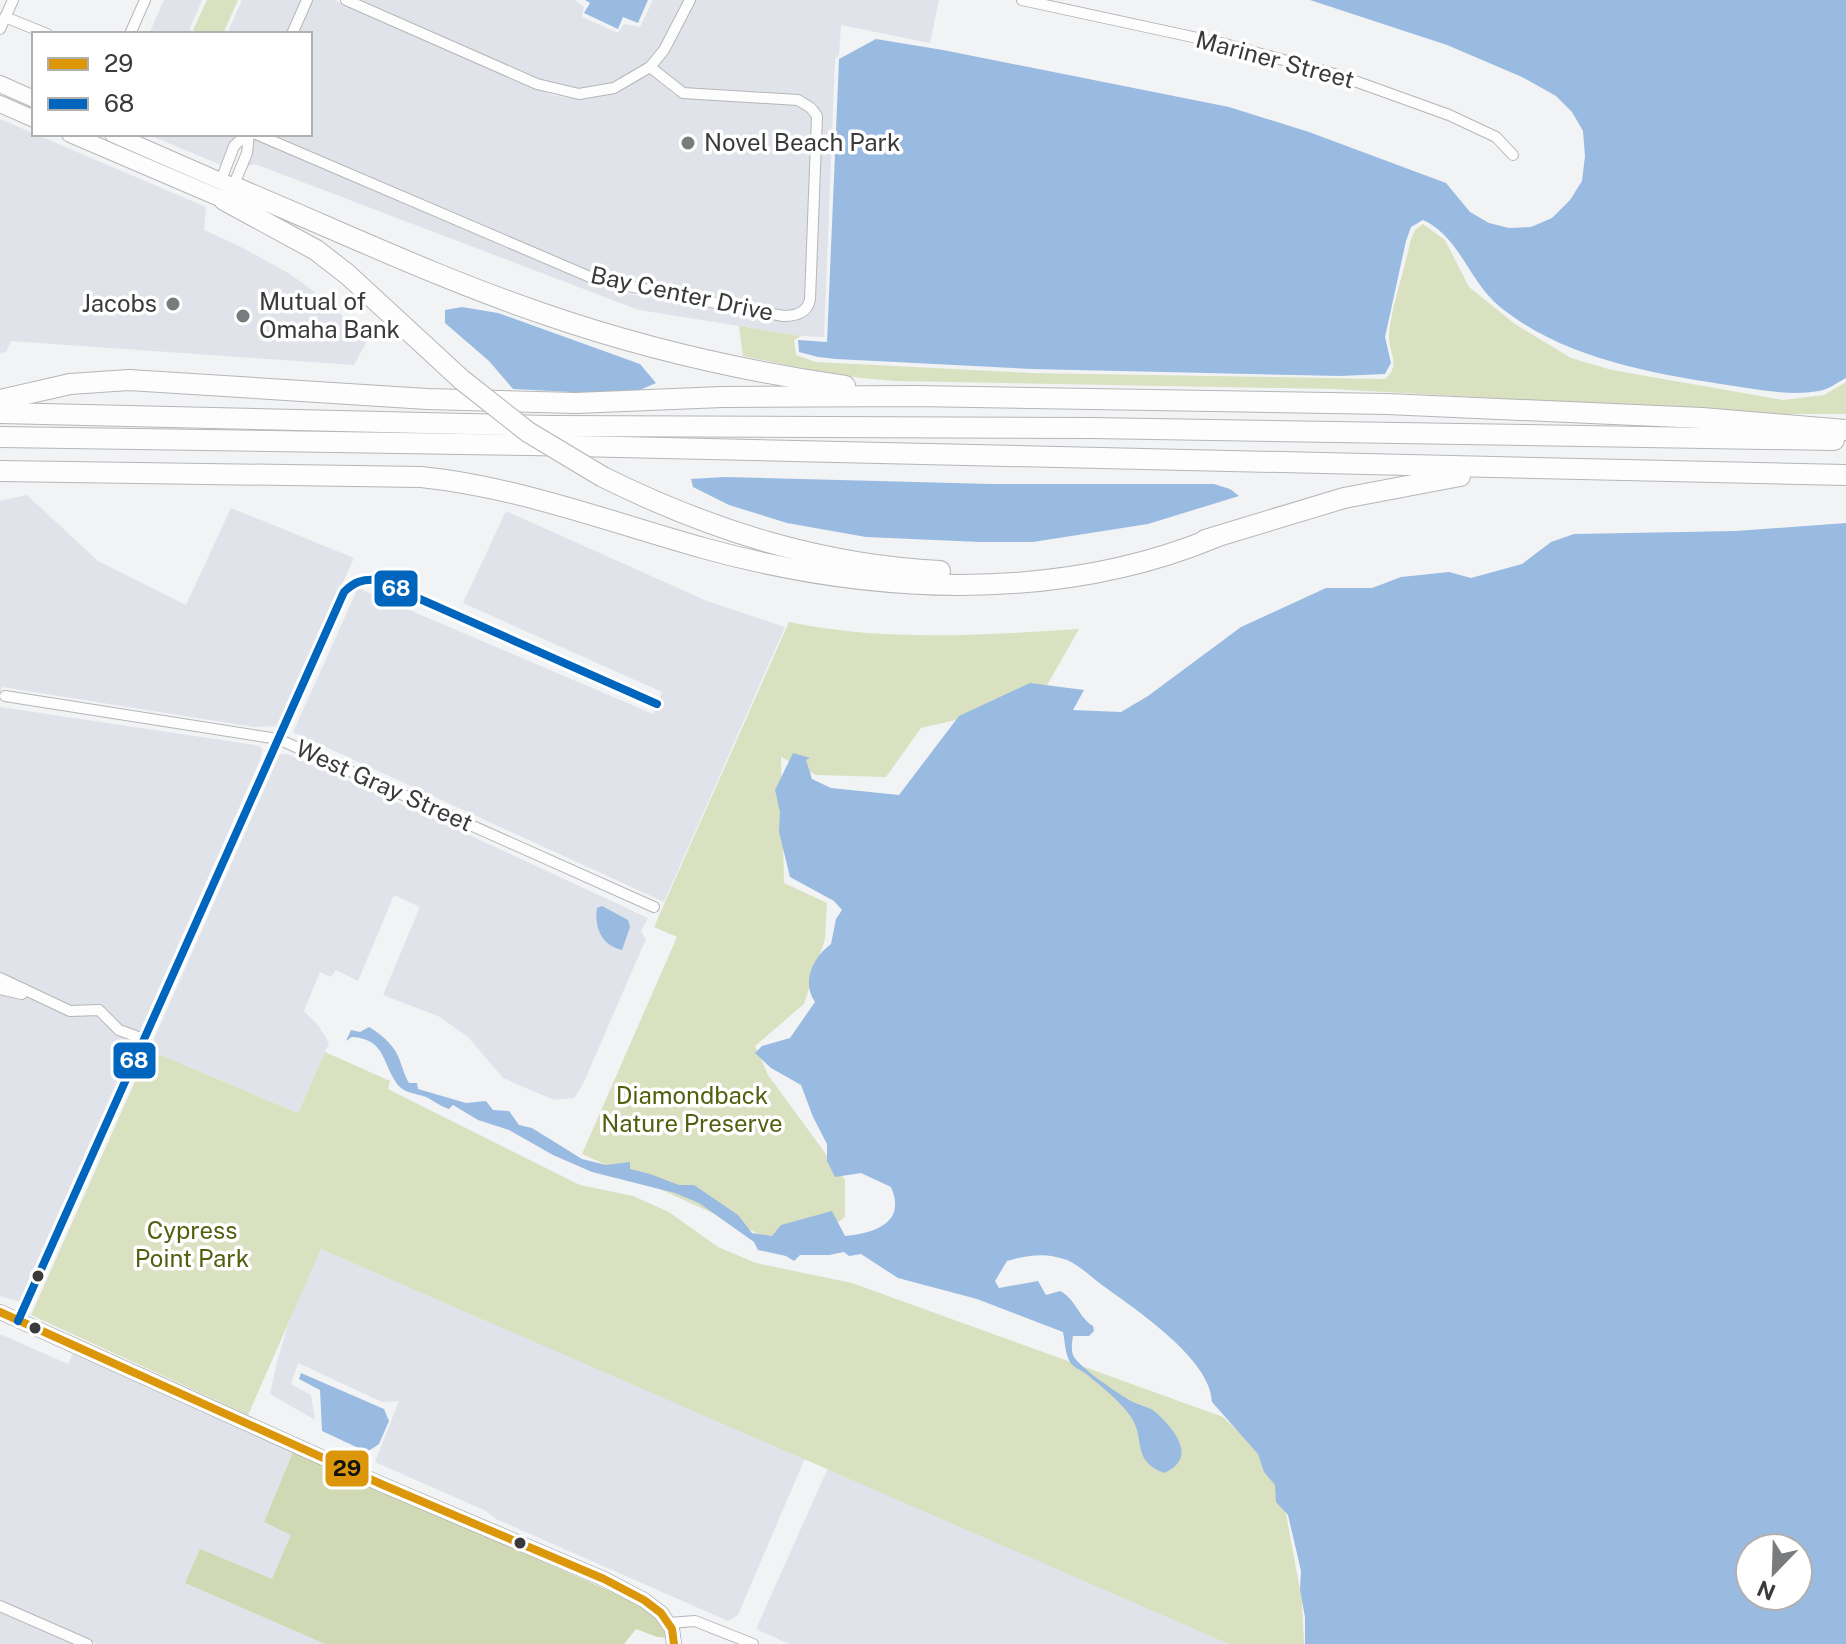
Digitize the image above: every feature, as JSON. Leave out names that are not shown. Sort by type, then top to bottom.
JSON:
[{"type":"highway","points":[[226,189],[347,274],[462,380],[528,432],[649,501],[732,533],[799,552],[900,568],[971,572],[1097,563],[1216,537]]},
{"type":"highway","points":[[226,189],[475,289],[607,335],[755,371],[916,396]]},
{"type":"highway","points":[[0,400],[70,384],[129,380],[427,399],[576,403],[722,397],[916,396],[1387,404],[1702,418],[1846,430]]},
{"type":"highway","points":[[0,413],[550,426],[1076,428],[1846,440]]},
{"type":"highway","points":[[0,437],[530,445],[1846,475]]},
{"type":"highway","points":[[5,473],[446,479],[513,492],[756,561],[828,574],[906,583],[997,584],[1067,577],[1164,557],[1216,537],[1320,505],[1409,484],[1471,475],[1565,469]]},
{"type":"main road","points":[[0,84],[32,98]]},
{"type":"main road","points":[[0,104],[32,118]]},
{"type":"main road","points":[[76,136],[226,189]]},
{"type":"main road","points":[[117,136],[226,189]]},
{"type":"street","points":[[0,29],[13,0]]},
{"type":"street","points":[[131,32],[145,0]]},
{"type":"street","points":[[293,32],[307,0]]},
{"type":"street","points":[[346,0],[558,91],[579,94],[614,88],[650,67],[664,50],[690,0]]},
{"type":"street","name":"Mariner Street","points":[[1022,0],[1225,44],[1338,75],[1449,115],[1496,137],[1513,155]]},
{"type":"street","points":[[5,17],[42,32]]},
{"type":"street","name":"Bay Center Drive","points":[[261,136],[597,280],[795,316],[803,311],[810,299],[817,116],[798,100],[683,93],[650,67]]},
{"type":"street","points":[[226,189],[234,146],[246,136]]},
{"type":"street","points":[[226,189],[247,153],[248,136]]},
{"type":"street","points":[[18,1321],[344,592],[356,582],[377,580],[657,704]]},
{"type":"street","name":"West Gray Street","points":[[5,696],[278,739],[654,907]]},
{"type":"street","points":[[0,978],[70,1011],[99,1010],[119,1030],[146,1040]]},
{"type":"street","points":[[0,989],[39,997]]},
{"type":"street","points":[[0,1312],[329,1462],[604,1579],[653,1606],[669,1623],[674,1644]]},
{"type":"street","points":[[0,1606],[87,1644]]},
{"type":"street","points":[[669,1623],[695,1621],[753,1644]]},
{"type":"shaded area","points":[[164,0],[202,0],[190,28],[191,32],[150,32]]},
{"type":"shaded area","points":[[242,0],[302,0],[288,32],[228,32]]},
{"type":"shaded area","points":[[312,0],[334,0],[556,96],[578,99],[615,93],[649,73],[682,98],[796,105],[813,119],[805,302],[794,311],[783,311],[598,275],[274,136],[312,136],[312,32],[298,32]]},
{"type":"shaded area","points":[[359,0],[574,0],[584,6],[582,17],[618,33],[624,24],[640,27],[653,0],[685,0],[660,47],[647,63],[613,83],[579,89],[539,79]]},
{"type":"shaded area","points":[[696,0],[939,0],[930,43],[841,25],[839,54],[835,59],[824,337],[639,310],[255,164],[246,167],[253,138],[595,285],[781,321],[796,320],[807,314],[814,304],[822,116],[814,103],[798,95],[685,88],[657,66]]},
{"type":"shaded area","points":[[0,119],[32,133],[32,136],[40,136],[206,207],[204,230],[290,274],[327,301],[367,341],[354,365],[11,341],[6,352],[0,353]]},
{"type":"shaded area","points":[[152,136],[238,136],[230,144],[221,165]]},
{"type":"shaded area","points":[[27,495],[98,561],[186,605],[231,508],[354,558],[278,726],[254,727],[2,687],[0,693],[0,501]]},
{"type":"shaded area","points":[[506,511],[707,601],[785,627],[664,902],[293,732],[358,588],[653,714],[662,692],[463,603]]},
{"type":"shaded area","points":[[0,707],[262,748],[261,758],[20,1302],[0,1296]]},
{"type":"shaded area","points":[[282,754],[441,822],[648,918],[641,931],[646,939],[583,1084],[574,1098],[554,1100],[503,1078],[468,1037],[440,1017],[383,995],[420,907],[394,895],[358,981],[336,970],[331,977],[320,972],[304,1011],[318,1025],[329,1043],[298,1113],[149,1050]]},
{"type":"shaded area","points":[[321,1249],[805,1458],[738,1615],[728,1621],[375,1462],[399,1401],[382,1402],[298,1363],[291,1384],[311,1395],[315,1420],[270,1394],[290,1318]]},
{"type":"shaded area","points":[[0,1334],[68,1364],[73,1353],[293,1452],[264,1522],[292,1534],[272,1580],[185,1583],[325,1644],[97,1644],[0,1602]]},
{"type":"shaded area","points":[[828,1468],[1230,1642],[789,1644],[756,1629]]},
{"type":"shaded area","points":[[0,1610],[77,1644],[0,1644]]},
{"type":"green space","points":[[207,0],[238,0],[224,32],[193,30]]},
{"type":"green space","points":[[1423,224],[1445,240],[1469,287],[1515,324],[1571,358],[1612,370],[1783,400],[1824,395],[1846,382],[1846,414],[1768,414],[1332,389],[895,381],[840,376],[743,356],[739,326],[801,336],[794,340],[796,355],[816,362],[1031,373],[1385,379],[1393,368],[1389,334],[1395,300],[1410,242],[1415,230]]},
{"type":"green space","name":"Diamondback Nature Preserve","points":[[789,622],[897,635],[970,635],[1079,629],[1042,694],[1017,706],[921,728],[886,777],[816,775],[781,757],[784,883],[827,903],[825,939],[804,1004],[755,1046],[768,1075],[845,1180],[845,1217],[817,1237],[770,1239],[582,1154],[677,937],[654,927]]},
{"type":"green space","name":"Cypress Point Park","points":[[149,1050],[298,1113],[325,1052],[390,1081],[388,1089],[580,1185],[633,1196],[669,1212],[718,1247],[756,1263],[852,1283],[1223,1417],[1278,1470],[1302,1601],[1304,1644],[1229,1644],[321,1249],[248,1415],[31,1315]]},
{"type":"green space","points":[[293,1452],[612,1592],[670,1622],[670,1638],[636,1629],[624,1644],[325,1644],[185,1583],[200,1549],[272,1579],[291,1535],[264,1522]]},
{"type":"water","points":[[585,0],[648,0],[638,23],[623,17],[618,29],[584,13],[590,3]]},
{"type":"water","points":[[1310,0],[1846,0],[1846,378],[1819,391],[1776,392],[1673,376],[1580,351],[1524,324],[1499,306],[1446,237],[1423,220],[1411,227],[1406,241],[1385,337],[1391,363],[1385,374],[1340,376],[1032,369],[836,359],[799,352],[798,340],[827,342],[839,59],[876,39],[1229,107],[1309,132],[1446,183],[1470,212],[1489,223],[1509,228],[1531,227],[1552,218],[1570,200],[1582,181],[1585,156],[1583,131],[1572,112],[1556,96],[1522,77],[1447,45]]},
{"type":"water","points":[[462,307],[498,313],[640,364],[656,383],[628,395],[513,389],[489,361],[445,323],[445,310]]},
{"type":"water","points":[[724,477],[992,484],[1214,484],[1230,489],[1239,496],[1148,524],[1033,542],[980,542],[866,537],[787,523],[729,505],[693,487],[691,479]]},
{"type":"water","points":[[1846,523],[1846,1644],[1305,1644],[1301,1571],[1288,1515],[1276,1502],[1275,1485],[1264,1472],[1258,1454],[1212,1402],[1199,1369],[1185,1352],[1151,1321],[1076,1265],[1052,1256],[1022,1257],[1007,1261],[995,1281],[999,1288],[1038,1281],[1046,1295],[1060,1291],[1070,1299],[1094,1331],[1089,1336],[1073,1336],[1072,1350],[1076,1360],[1118,1393],[1154,1411],[1180,1443],[1180,1459],[1164,1473],[1154,1468],[1143,1456],[1135,1425],[1126,1411],[1070,1362],[1063,1332],[977,1299],[898,1278],[861,1254],[800,1255],[794,1261],[786,1256],[758,1250],[754,1242],[699,1203],[675,1193],[592,1172],[553,1155],[509,1130],[478,1120],[453,1105],[449,1109],[404,1090],[397,1084],[377,1047],[363,1039],[352,1037],[346,1041],[351,1030],[360,1032],[369,1027],[393,1047],[409,1083],[417,1083],[418,1089],[466,1103],[486,1101],[493,1110],[509,1111],[519,1125],[532,1128],[582,1159],[606,1165],[630,1162],[630,1169],[679,1185],[694,1185],[738,1215],[752,1233],[772,1236],[781,1225],[832,1211],[845,1236],[876,1229],[891,1218],[894,1210],[891,1187],[861,1173],[835,1177],[827,1161],[827,1144],[801,1085],[771,1068],[755,1053],[762,1046],[790,1038],[815,1002],[809,986],[811,970],[831,944],[836,919],[842,910],[834,901],[790,877],[779,832],[780,812],[775,790],[793,753],[810,758],[806,760],[812,779],[831,788],[899,795],[959,716],[1030,683],[1084,690],[1073,710],[1121,712],[1148,696],[1241,627],[1326,588],[1372,588],[1401,577],[1449,572],[1471,578],[1522,564],[1551,542],[1574,534],[1736,531]]},
{"type":"water","points":[[602,906],[628,920],[630,927],[622,950],[609,945],[598,929],[597,908]]},
{"type":"water","points":[[301,1373],[384,1409],[389,1421],[379,1444],[367,1452],[322,1431],[320,1390],[299,1379]]},
{"type":"transit line","name":"68","points":[[18,1321],[344,592],[359,582],[377,580],[657,704]]},
{"type":"transit line","name":"29","points":[[0,1312],[381,1484],[604,1579],[644,1600],[661,1613],[672,1629],[674,1644]]},
{"type":"place","name":"Novel Beach Park","points":[[688,143]]},
{"type":"place","name":"Jacobs","points":[[173,304]]},
{"type":"place","name":"Mutual of Omaha Bank","points":[[243,316]]}]
